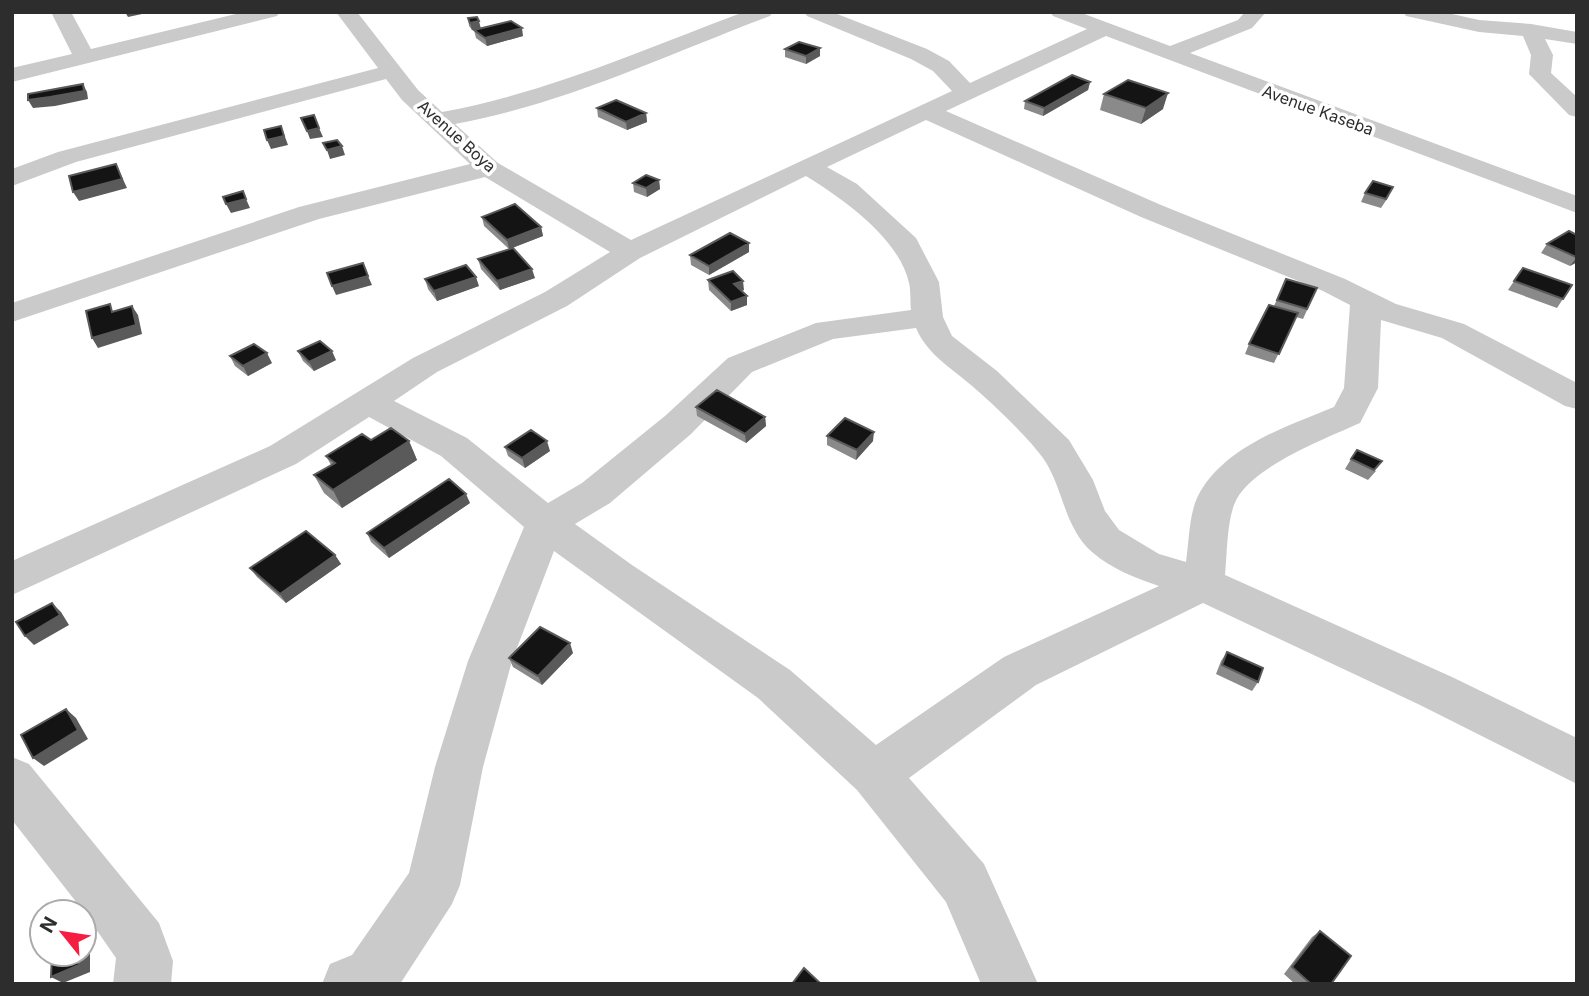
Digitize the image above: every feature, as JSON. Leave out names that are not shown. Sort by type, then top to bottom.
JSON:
[{"type":"street","points":[[61,12],[85,57]]},
{"type":"street","points":[[12,75],[270,12]]},
{"type":"street","name":"Avenue Boya","points":[[346,12],[410,95],[489,168],[631,252]]},
{"type":"street","points":[[436,120],[495,110],[639,62],[763,12]]},
{"type":"street","points":[[814,12],[919,54],[941,66],[966,92]]},
{"type":"street","name":"Avenue Kaseba","points":[[1060,12],[1102,30],[1576,203]]},
{"type":"street","points":[[1169,54],[1245,24],[1256,12]]},
{"type":"street","points":[[1413,12],[1479,26],[1531,30],[1577,38]]},
{"type":"street","points":[[12,579],[283,455],[425,365],[556,299],[631,252],[807,166],[1102,30]]},
{"type":"street","points":[[1531,30],[1542,55],[1540,74],[1577,110]]},
{"type":"street","points":[[12,178],[66,158],[392,71]]},
{"type":"street","points":[[926,111],[1151,211],[1334,285],[1385,311],[1453,331],[1577,398]]},
{"type":"street","points":[[807,166],[848,190],[906,244],[924,282],[927,317],[938,341],[985,379],[1056,449],[1074,480],[1087,516],[1105,541],[1146,565],[1203,584],[1436,691],[1577,762]]},
{"type":"street","points":[[12,313],[71,296],[285,220],[405,186],[489,168]]},
{"type":"street","points":[[1203,584],[1215,501],[1234,477],[1277,445],[1348,415],[1361,388],[1366,302]]},
{"type":"street","points":[[351,984],[371,977],[433,885],[459,767],[490,662],[545,523],[596,493],[678,425],[740,365],[827,330],[927,317]]},
{"type":"street","points":[[369,401],[402,422],[454,447],[545,523],[617,577],[774,684],[874,774],[965,884],[1010,984]]},
{"type":"street","points":[[874,774],[1020,671],[1203,584]]},
{"type":"street","points":[[12,780],[139,943],[145,961],[142,984]]},
{"type":"building","points":[[477,17],[479,21],[470,23],[468,18]]},
{"type":"building","points":[[511,21],[522,28],[485,38],[474,30]]},
{"type":"building","points":[[799,42],[820,48],[806,56],[785,49]]},
{"type":"building","points":[[1072,75],[1090,82],[1044,108],[1025,101]]},
{"type":"building","points":[[1128,80],[1168,93],[1146,108],[1104,94]]},
{"type":"building","points":[[83,84],[84,91],[28,100],[28,94]]},
{"type":"building","points":[[616,100],[646,113],[626,122],[597,108]]},
{"type":"building","points":[[314,115],[319,128],[307,131],[301,118]]},
{"type":"building","points":[[281,126],[284,136],[267,140],[264,130]]},
{"type":"building","points":[[337,140],[342,146],[327,150],[323,143]]},
{"type":"building","points":[[116,164],[122,179],[73,192],[69,176]]},
{"type":"building","points":[[646,175],[659,180],[646,188],[633,183]]},
{"type":"building","points":[[1373,181],[1393,187],[1386,199],[1365,193]]},
{"type":"building","points":[[243,191],[246,199],[226,204],[223,197]]},
{"type":"building","points":[[515,204],[541,227],[507,240],[482,217]]},
{"type":"building","points":[[1569,231],[1577,235],[1576,257],[1547,244]]},
{"type":"building","points":[[730,233],[749,243],[709,266],[690,255]]},
{"type":"building","points":[[513,248],[532,269],[497,281],[478,259]]},
{"type":"building","points":[[363,263],[368,276],[332,286],[327,273]]},
{"type":"building","points":[[466,265],[476,277],[434,291],[425,279]]},
{"type":"building","points":[[1523,268],[1572,285],[1563,299],[1514,281]]},
{"type":"building","points":[[733,271],[743,281],[734,284],[747,296],[731,302],[708,280]]},
{"type":"building","points":[[1286,279],[1317,288],[1307,309],[1277,300]]},
{"type":"building","points":[[110,304],[112,312],[132,306],[136,325],[92,338],[86,311]]},
{"type":"building","points":[[1269,305],[1298,313],[1279,354],[1249,344]]},
{"type":"building","points":[[320,341],[332,351],[309,362],[298,351]]},
{"type":"building","points":[[254,344],[267,353],[243,366],[230,356]]},
{"type":"building","points":[[717,390],[765,417],[745,434],[696,407]]},
{"type":"building","points":[[845,418],[874,432],[857,450],[827,436]]},
{"type":"building","points":[[391,428],[409,441],[333,490],[314,475],[335,463],[326,456],[362,434],[371,440]]},
{"type":"building","points":[[531,430],[547,441],[522,458],[505,447]]},
{"type":"building","points":[[1357,450],[1382,461],[1374,470],[1351,459]]},
{"type":"building","points":[[449,479],[466,494],[384,548],[367,533]]},
{"type":"building","points":[[306,531],[335,555],[280,594],[250,568]]},
{"type":"building","points":[[52,603],[60,615],[25,636],[16,622]]},
{"type":"building","points":[[540,627],[570,643],[538,676],[509,658]]},
{"type":"building","points":[[1227,652],[1263,668],[1258,682],[1222,665]]},
{"type":"building","points":[[66,709],[78,730],[33,758],[21,735]]},
{"type":"building","points":[[1320,931],[1351,956],[1331,984],[1311,984],[1292,967]]},
{"type":"building","points":[[51,968],[72,968],[51,977]]},
{"type":"building","points":[[804,968],[821,984],[792,984]]}]
